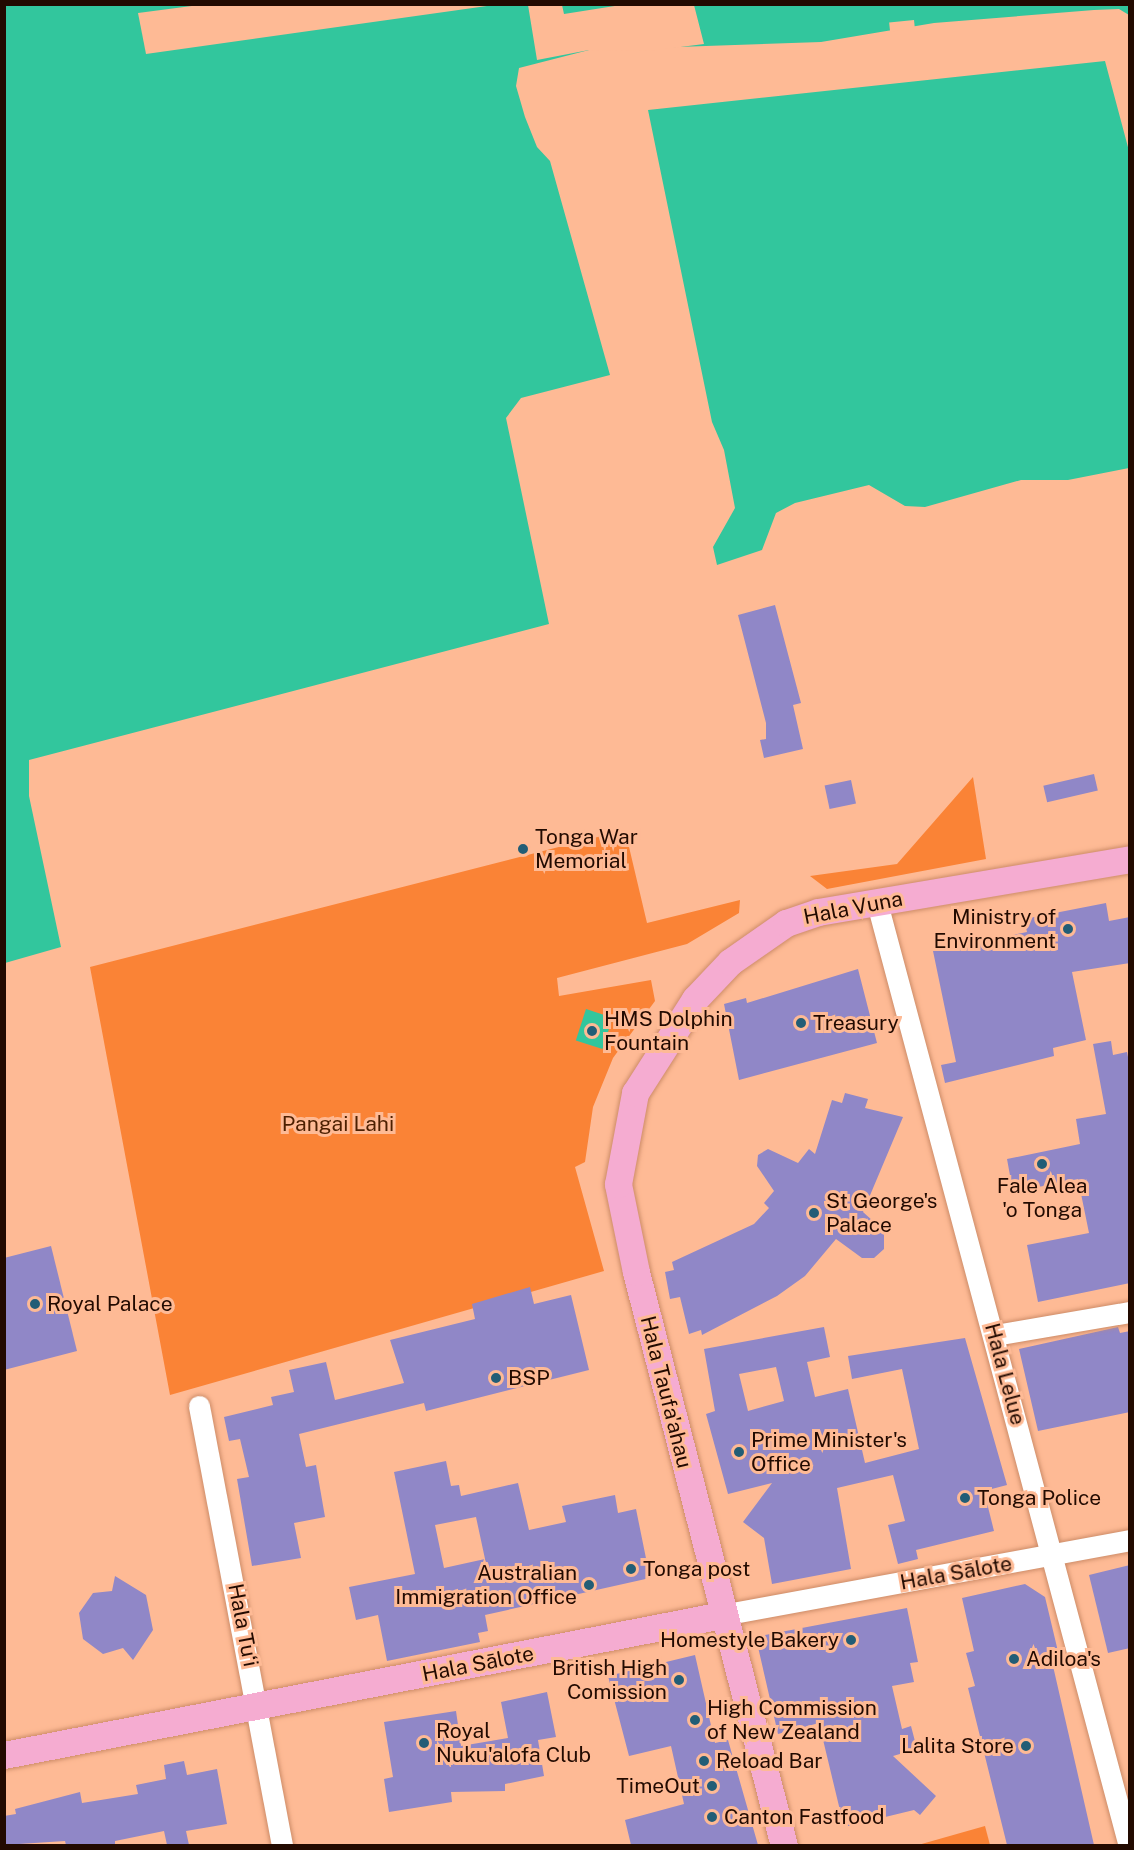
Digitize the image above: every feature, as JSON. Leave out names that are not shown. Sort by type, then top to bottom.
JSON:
[{"type":"main road","name":"Hala Vuna","points":[[730,962],[786,923],[877,903],[1130,859]]},
{"type":"main road","name":"Hala Taufa'ahau","points":[[730,962],[664,1041],[635,1093],[618,1184],[722,1615],[784,1845]]},
{"type":"main road","name":"Hala Sālote","points":[[4,1755],[260,1708],[722,1615]]},
{"type":"street","name":"Hala Lelue","points":[[877,903],[995,1335],[1129,1845]]},
{"type":"street","points":[[995,1335],[1130,1312]]},
{"type":"street","name":"Hala Tuʻi","points":[[199,1406],[260,1708],[282,1845]]},
{"type":"street","name":"Hala Sālote","points":[[722,1615],[1130,1540]]},
{"type":"green space","points":[[973,777],[986,859],[827,889],[810,876],[897,864]]},
{"type":"green space","name":"Pangai Lahi","points":[[625,830],[647,923],[740,900],[739,913],[687,944],[557,978],[559,996],[651,980],[655,1001],[613,1058],[593,1107],[585,1162],[575,1167],[604,1271],[170,1395],[90,967]]},
{"type":"green space","points":[[985,1826],[990,1845],[918,1845]]},
{"type":"shaded area","points":[[5,5],[1129,5],[1129,15],[1119,9],[1094,10],[934,23],[821,42],[589,50],[519,68],[516,86],[525,117],[537,147],[550,161],[610,375],[521,398],[506,418],[549,624],[29,760],[29,796],[61,947],[5,963]]},
{"type":"shaded area","points":[[1105,61],[1129,151],[1129,468],[1068,480],[1021,480],[925,507],[905,506],[869,485],[795,503],[776,513],[762,550],[717,565],[713,547],[735,508],[724,450],[712,422],[648,110]]},
{"type":"shaded area","points":[[586,1009],[613,1018],[602,1049],[576,1040]]},
{"type":"pier","points":[[207,4],[494,5],[146,54],[138,13]]},
{"type":"pier","points":[[528,5],[562,5],[564,14],[621,5],[694,5],[704,44],[649,51],[589,50],[537,60]]},
{"type":"pier","points":[[914,20],[915,29],[890,32],[889,23]]},
{"type":"building","points":[[775,605],[801,703],[793,705],[803,749],[764,758],[760,740],[766,739],[766,723],[738,615]]},
{"type":"building","points":[[1094,774],[1098,791],[1047,802],[1043,786]]},
{"type":"building","points":[[851,780],[856,803],[830,809],[825,786]]},
{"type":"building","points":[[1106,903],[1109,921],[1130,917],[1130,963],[1072,972],[1086,1040],[1053,1048],[1054,1056],[945,1083],[941,1065],[956,1062],[933,951],[1027,932],[1024,919]]},
{"type":"building","name":"Treasury","points":[[858,969],[877,1043],[739,1080],[724,1004],[746,998],[747,1003]]},
{"type":"building","points":[[1111,1041],[1113,1055],[1127,1052],[1130,1067],[1130,1283],[1038,1302],[1027,1245],[1089,1233],[1078,1179],[1013,1192],[1007,1159],[1080,1144],[1076,1119],[1106,1114],[1093,1044]]},
{"type":"building","name":"St George's Palace","points":[[845,1093],[868,1099],[865,1108],[903,1117],[863,1212],[884,1231],[884,1249],[874,1258],[862,1258],[836,1239],[805,1276],[777,1296],[702,1335],[701,1330],[689,1334],[680,1297],[670,1299],[665,1272],[674,1270],[672,1262],[754,1224],[769,1208],[764,1203],[774,1191],[757,1166],[758,1155],[768,1149],[798,1163],[809,1149],[815,1154],[832,1100],[842,1103]]},
{"type":"building","name":"Royal Palace","points":[[51,1246],[77,1351],[4,1370],[4,1258]]},
{"type":"building","points":[[530,1287],[534,1304],[571,1295],[589,1370],[426,1411],[424,1403],[299,1434],[306,1467],[316,1465],[325,1517],[294,1523],[301,1558],[252,1566],[237,1479],[249,1477],[240,1439],[229,1441],[224,1417],[273,1405],[271,1397],[294,1392],[289,1370],[326,1362],[335,1400],[404,1383],[390,1340],[475,1319],[472,1304]]},
{"type":"building","points":[[824,1327],[830,1357],[807,1362],[815,1397],[848,1389],[865,1463],[919,1449],[902,1369],[852,1379],[848,1356],[965,1338],[1007,1485],[984,1491],[994,1531],[916,1550],[918,1559],[898,1564],[888,1525],[905,1521],[893,1475],[837,1488],[851,1569],[772,1584],[764,1538],[743,1522],[772,1483],[728,1494],[706,1414],[715,1411],[704,1349]],"holes":[[[776,1367],[784,1401],[748,1411],[739,1374]]]},
{"type":"building","points":[[1118,1327],[1120,1333],[1130,1331],[1130,1412],[1038,1431],[1019,1349]]},
{"type":"building","points":[[446,1461],[451,1486],[459,1485],[461,1496],[518,1483],[529,1530],[566,1522],[562,1506],[615,1495],[618,1513],[636,1509],[650,1578],[485,1615],[488,1631],[478,1633],[480,1642],[387,1661],[378,1615],[356,1620],[349,1587],[415,1574],[394,1472]],"holes":[[[476,1517],[485,1559],[444,1568],[435,1525]]]},
{"type":"building","name":"Adiloa's","points":[[1130,1565],[1130,1648],[1108,1653],[1089,1575]]},
{"type":"building","points":[[115,1576],[146,1595],[153,1630],[133,1660],[123,1648],[103,1654],[83,1639],[79,1613],[93,1593],[112,1591]]},
{"type":"building","points":[[1025,1584],[1045,1597],[1061,1664],[1053,1666],[1094,1845],[1007,1845],[968,1688],[975,1686],[966,1653],[974,1651],[962,1598]]},
{"type":"building","points":[[907,1608],[918,1662],[910,1663],[914,1682],[892,1686],[902,1729],[911,1726],[917,1749],[893,1756],[936,1796],[920,1815],[914,1810],[844,1827],[819,1723],[778,1734],[758,1647],[765,1635]]},
{"type":"building","points":[[695,1655],[715,1743],[728,1740],[758,1845],[631,1845],[625,1820],[684,1804],[671,1746],[629,1756],[608,1676]]},
{"type":"building","points":[[547,1692],[556,1737],[538,1740],[544,1776],[505,1784],[505,1791],[451,1792],[452,1802],[389,1812],[384,1779],[393,1777],[384,1722],[456,1711],[461,1746],[508,1738],[501,1702]]},
{"type":"building","points":[[184,1761],[187,1775],[217,1769],[227,1824],[186,1831],[189,1845],[167,1845],[164,1831],[115,1841],[115,1845],[66,1845],[65,1841],[4,1845],[4,1816],[16,1814],[15,1809],[80,1792],[82,1803],[138,1794],[136,1785],[166,1779],[164,1765]]},
{"type":"place","name":"Tonga War Memorial","points":[[523,849]]},
{"type":"place","name":"Ministry of Environment","points":[[1068,929]]},
{"type":"place","name":"Treasury","points":[[801,1023]]},
{"type":"place","name":"HMS Dolphin Fountain","points":[[592,1031]]},
{"type":"place","name":"Fale Alea 'o Tonga","points":[[1042,1164]]},
{"type":"place","name":"St George's Palace","points":[[814,1213]]},
{"type":"place","name":"Royal Palace","points":[[35,1304]]},
{"type":"place","name":"BSP","points":[[496,1378]]},
{"type":"place","name":"Prime Minister's Office","points":[[739,1452]]},
{"type":"place","name":"Tonga Police","points":[[965,1498]]},
{"type":"place","name":"Tonga post","points":[[631,1569]]},
{"type":"place","name":"Australian Immigration Office","points":[[589,1585]]},
{"type":"place","name":"Homestyle Bakery","points":[[851,1640]]},
{"type":"place","name":"Adiloa's","points":[[1014,1659]]},
{"type":"place","name":"British High Comission","points":[[679,1680]]},
{"type":"place","name":"High Commission of New Zealand","points":[[695,1720]]},
{"type":"place","name":"Royal Nuku'alofa Club","points":[[424,1743]]},
{"type":"place","name":"Lalita Store","points":[[1026,1746]]},
{"type":"place","name":"Reload Bar","points":[[704,1761]]},
{"type":"place","name":"TimeOut","points":[[712,1786]]},
{"type":"place","name":"Canton Fastfood","points":[[712,1817]]}]
